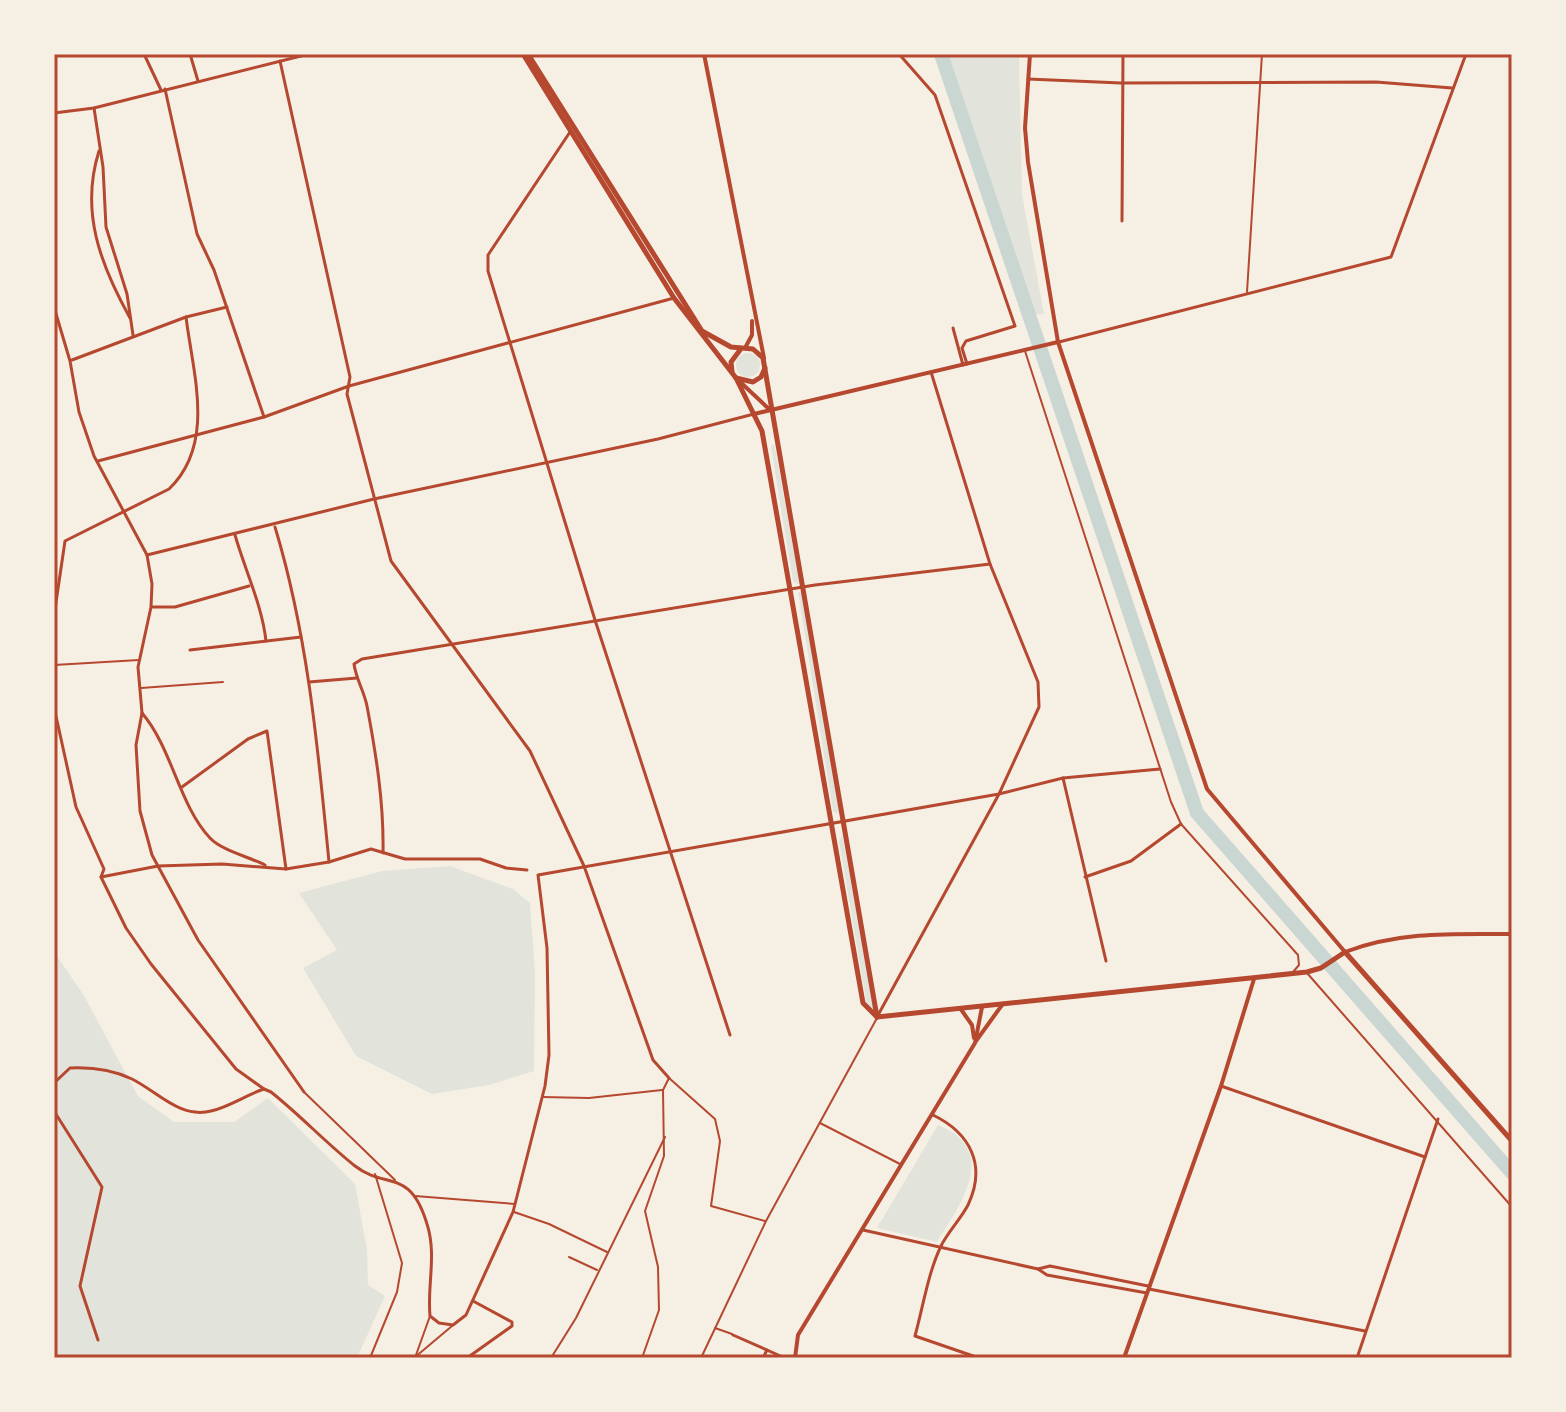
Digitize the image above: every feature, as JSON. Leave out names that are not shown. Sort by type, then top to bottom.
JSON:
[{"type":"main road","points":[[525,54],[676,298],[735,377],[770,410]]},
{"type":"main road","points":[[704,54],[751,307],[765,364],[770,410],[877,1017]]},
{"type":"main road","points":[[1030,54],[1025,128],[1028,162],[1058,342],[1207,789],[1345,952],[1512,1141]]},
{"type":"main road","points":[[751,307],[752,335],[731,362],[735,377],[762,431],[863,1003],[877,1017]]},
{"type":"main road","points":[[701,333],[742,349],[758,351],[765,364],[761,377],[753,382],[735,377]]},
{"type":"main road","points":[[754,414],[1058,342]]},
{"type":"main road","points":[[877,1017],[1307,972],[1321,968],[1345,952],[1374,942],[1419,934],[1512,934]]},
{"type":"main road","points":[[1124,1358],[1221,1086],[1254,979]]},
{"type":"main road","points":[[795,1358],[798,1335],[975,1043],[1002,1005]]},
{"type":"main road","points":[[975,1043],[982,1007]]},
{"type":"main road","points":[[960,1008],[972,1025],[975,1043]]},
{"type":"street","points":[[144,54],[163,89],[197,234],[227,307],[264,417]]},
{"type":"street","points":[[190,54],[198,81]]},
{"type":"street","points":[[54,113],[94,108],[309,54]]},
{"type":"street","points":[[899,54],[935,95],[1015,326],[966,341],[960,348]]},
{"type":"street","points":[[1122,221],[1123,54]]},
{"type":"street","points":[[1246,295],[1262,54]]},
{"type":"street","points":[[1058,342],[1391,257],[1466,54]]},
{"type":"street","points":[[280,61],[318,225],[349,386],[347,394],[391,561],[530,751],[584,866],[653,1060],[715,1119],[720,1141],[711,1206],[766,1221]]},
{"type":"street","points":[[1028,79],[1121,83],[1376,82],[1452,88]]},
{"type":"street","points":[[94,108],[106,227],[133,335]]},
{"type":"street","points":[[571,130],[488,255],[488,271],[595,620],[730,1035]]},
{"type":"street","points":[[100,147],[92,174],[92,230],[114,289],[131,320]]},
{"type":"street","points":[[98,461],[264,417],[349,386],[676,298]]},
{"type":"street","points":[[54,307],[70,361],[79,412],[98,461],[147,555],[152,584],[151,607],[140,660],[142,713],[136,745],[140,811],[158,866],[198,940],[304,1092],[414,1196],[428,1225],[432,1245],[430,1316],[414,1357]]},
{"type":"street","points":[[70,361],[133,335],[227,307]]},
{"type":"street","points":[[54,616],[65,541],[124,508],[169,489],[180,479],[200,432],[186,317]]},
{"type":"street","points":[[953,328],[965,364]]},
{"type":"street","points":[[1027,349],[1160,769],[1181,824],[1298,955],[1299,965],[1291,974]]},
{"type":"street","points":[[701,1358],[766,1221],[999,794],[1039,707],[1038,682],[990,564],[931,372]]},
{"type":"street","points":[[147,555],[374,499],[754,414]]},
{"type":"street","points":[[274,526],[293,587],[315,713],[329,862]]},
{"type":"street","points":[[235,535],[249,586],[264,620],[266,641]]},
{"type":"street","points":[[383,853],[382,802],[373,737],[354,664],[362,659],[802,587],[990,564]]},
{"type":"street","points":[[151,607],[175,607],[249,586]]},
{"type":"street","points":[[190,650],[301,637]]},
{"type":"street","points":[[54,665],[140,660]]},
{"type":"street","points":[[308,682],[357,678]]},
{"type":"street","points":[[139,688],[223,682]]},
{"type":"street","points":[[54,707],[73,796],[104,869],[101,877],[126,928],[151,964],[236,1069],[289,1106],[354,1165],[395,1180]]},
{"type":"street","points":[[142,713],[155,728],[211,840],[268,866]]},
{"type":"street","points":[[182,787],[248,739],[267,731],[286,869]]},
{"type":"street","points":[[414,1357],[466,1315],[513,1212],[542,1097],[549,1055],[547,948],[538,875],[671,849],[999,794],[1063,778],[1160,769]]},
{"type":"street","points":[[1063,778],[1106,961]]},
{"type":"street","points":[[1085,877],[1131,861],[1181,824]]},
{"type":"street","points":[[101,877],[158,866],[268,866],[286,869],[329,862],[371,849],[421,861],[480,859],[506,868],[527,870]]},
{"type":"street","points":[[1307,972],[1512,1207]]},
{"type":"street","points":[[54,1083],[70,1068],[108,1071],[132,1079],[177,1108],[199,1113],[211,1112],[264,1089]]},
{"type":"street","points":[[642,1358],[659,1310],[658,1267],[645,1211],[664,1156],[663,1090],[669,1078]]},
{"type":"street","points":[[1221,1086],[1425,1157]]},
{"type":"street","points":[[542,1097],[589,1098],[663,1090]]},
{"type":"street","points":[[54,1111],[102,1187],[80,1286],[98,1340]]},
{"type":"street","points":[[933,1115],[963,1134],[972,1148],[976,1167],[967,1205],[940,1247],[915,1336],[979,1358]]},
{"type":"street","points":[[1357,1358],[1438,1119]]},
{"type":"street","points":[[819,1122],[901,1165]]},
{"type":"street","points":[[551,1358],[666,1136]]},
{"type":"street","points":[[370,1358],[397,1292],[402,1263],[375,1174]]},
{"type":"street","points":[[414,1196],[515,1204]]},
{"type":"street","points":[[513,1212],[549,1224],[607,1252]]},
{"type":"street","points":[[863,1230],[1038,1269],[1047,1275],[1148,1289]]},
{"type":"street","points":[[569,1257],[598,1270]]},
{"type":"street","points":[[1038,1269],[1050,1266],[1148,1289],[1366,1331]]},
{"type":"street","points":[[467,1358],[510,1330],[512,1322],[472,1301]]},
{"type":"street","points":[[430,1316],[439,1323],[453,1325]]},
{"type":"street","points":[[715,1328],[785,1358]]},
{"type":"street","points":[[763,1358],[767,1350]]},
{"type":"shaded area","points":[[947,54],[1019,54],[1022,194],[1044,314],[1033,315]]},
{"type":"shaded area","points":[[748,353],[757,356],[760,365],[757,374],[748,377],[739,374],[736,365],[739,356]]},
{"type":"shaded area","points":[[774,444],[800,583],[797,584],[793,581],[771,447]]},
{"type":"shaded area","points":[[798,592],[803,593],[840,811],[837,814],[833,811]]},
{"type":"shaded area","points":[[842,834],[875,1008],[872,1011],[867,1006],[839,841]]},
{"type":"shaded area","points":[[450,866],[513,889],[530,903],[535,974],[534,1071],[489,1085],[432,1094],[356,1056],[303,968],[337,950],[299,893],[382,871]]},
{"type":"shaded area","points":[[54,952],[83,994],[138,1096],[174,1122],[234,1122],[268,1098],[355,1184],[367,1250],[368,1285],[385,1296],[357,1358],[54,1358]]},
{"type":"shaded area","points":[[938,1125],[957,1136],[968,1149],[971,1163],[970,1179],[956,1212],[937,1242],[877,1228]]},
{"type":"waterway","points":[[941,54],[1197,813],[1512,1173]]}]
